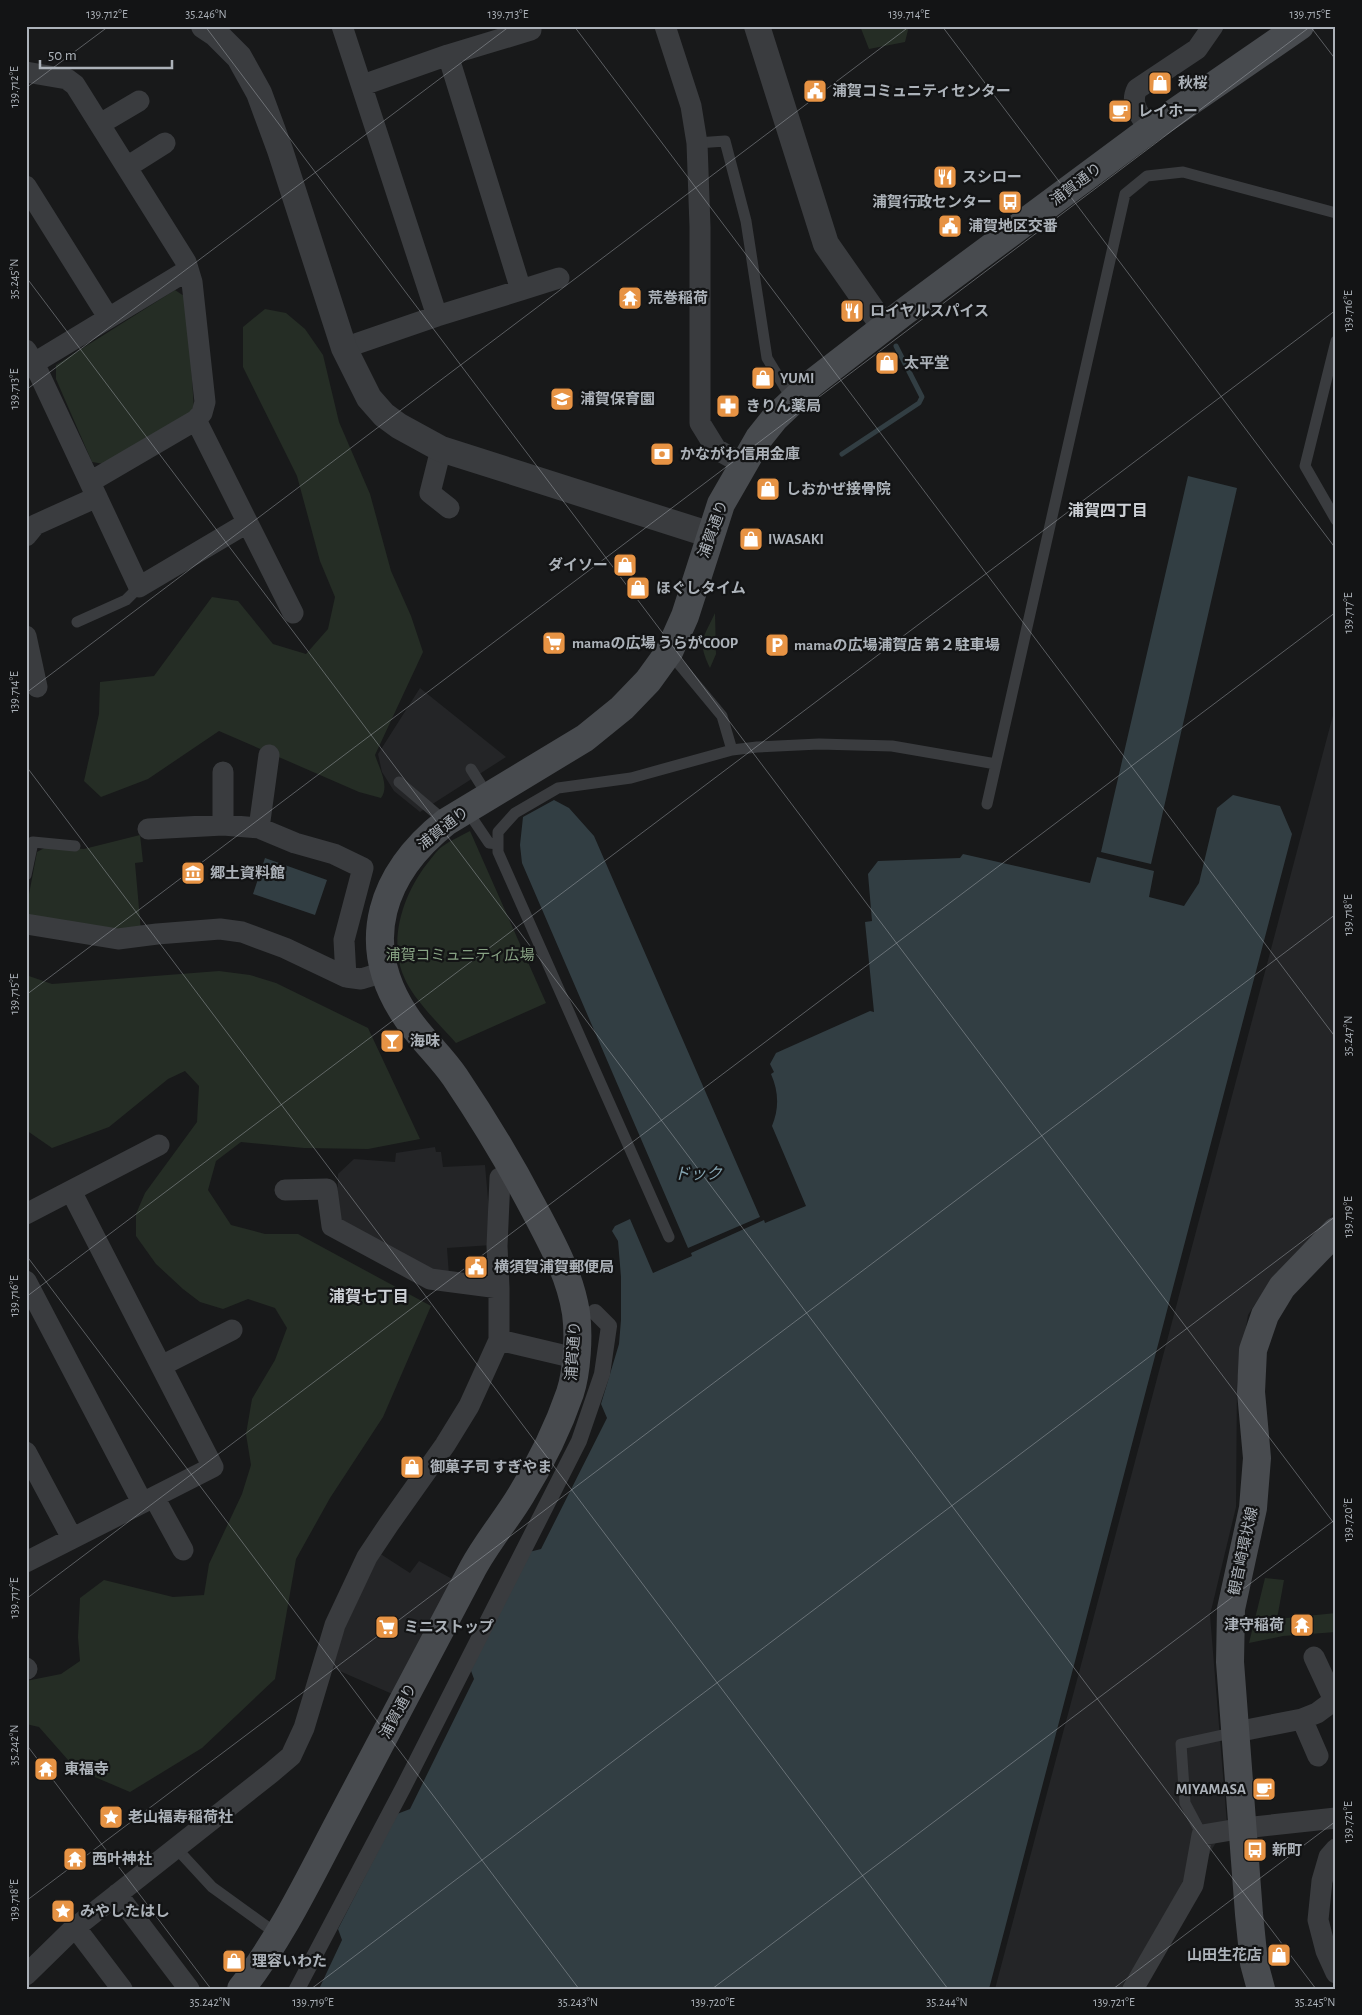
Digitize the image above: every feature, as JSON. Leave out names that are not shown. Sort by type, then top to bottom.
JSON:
[{"type":"main road","name":"浦賀通り","points":[[241,1989],[254,1972],[305,1886],[475,1563],[522,1494],[553,1434],[571,1390],[575,1358],[576,1318],[569,1281],[558,1254],[514,1171],[486,1124],[447,1066],[404,1014],[384,972],[380,936],[383,906],[399,872],[425,838],[466,809],[586,738],[648,681],[669,652],[685,616],[721,504],[743,464],[775,418],[792,401],[884,327],[1149,130],[1300,26]]},
{"type":"main road","name":"観音崎環状線","points":[[1261,1989],[1254,1963],[1230,1662],[1231,1610],[1253,1508],[1257,1458],[1251,1392],[1253,1350],[1265,1315],[1282,1287],[1336,1231]]},
{"type":"street","points":[[342,26],[363,85],[437,316]]},
{"type":"street","points":[[363,85],[448,55],[531,30],[530,26]]},
{"type":"street","points":[[665,26],[691,106],[697,143],[700,227],[700,423],[716,449],[743,464]]},
{"type":"street","points":[[757,26],[826,244],[884,327]]},
{"type":"street","points":[[1149,130],[1134,105],[1133,97],[1137,89],[1197,49],[1213,26]]},
{"type":"street","points":[[217,29],[239,58],[259,93],[280,150],[344,348],[369,398],[384,415],[399,426],[440,449],[711,534]]},
{"type":"street","points":[[448,55],[521,290]]},
{"type":"street","points":[[26,72],[66,79],[75,85],[180,251],[192,282],[205,402],[202,412],[196,420],[94,490],[35,525],[26,536]]},
{"type":"street","points":[[100,124],[138,101]]},
{"type":"street","points":[[127,167],[164,143]]},
{"type":"street","points":[[26,186],[108,317]]},
{"type":"street","points":[[188,270],[29,360],[94,490],[139,587],[248,524]]},
{"type":"street","points":[[344,348],[437,316],[559,278]]},
{"type":"street","points":[[196,420],[293,613]]},
{"type":"street","points":[[440,449],[430,493],[449,508]]},
{"type":"street","points":[[26,636],[37,687]]},
{"type":"street","points":[[259,828],[269,755]]},
{"type":"street","points":[[223,772],[224,825]]},
{"type":"street","points":[[148,830],[224,825],[259,828],[295,843],[334,854],[363,868],[344,940],[346,977]]},
{"type":"street","points":[[26,924],[118,939],[220,929],[242,932],[285,948],[346,977],[360,979],[384,972]]},
{"type":"street","points":[[26,1214],[159,1145]]},
{"type":"street","points":[[26,1975],[75,1927],[291,1756],[304,1728],[335,1625],[368,1557],[445,1445],[469,1406],[499,1340],[500,1288],[497,1246],[500,1178],[514,1171]]},
{"type":"street","points":[[285,1190],[327,1189],[332,1226],[430,1279],[500,1288]]},
{"type":"street","points":[[26,1562],[213,1467],[71,1190]]},
{"type":"street","points":[[26,1281],[148,1500],[183,1550]]},
{"type":"street","points":[[297,1989],[403,1788],[579,1441],[602,1374],[609,1326],[595,1312]]},
{"type":"street","points":[[161,1366],[232,1330]]},
{"type":"street","points":[[499,1340],[575,1358]]},
{"type":"street","points":[[26,1452],[72,1538]]},
{"type":"street","points":[[1236,1732],[1302,1719],[1317,1713],[1335,1700],[1314,1657]]},
{"type":"street","points":[[1302,1719],[1318,1756]]},
{"type":"street","points":[[1133,1989],[1193,1885],[1202,1836],[1244,1828],[1336,1818]]},
{"type":"street","points":[[1336,1849],[1328,1857],[1322,1881],[1318,1920],[1326,1951],[1336,1973]]},
{"type":"street","points":[[117,1894],[188,1989]]},
{"type":"street","points":[[75,1927],[122,1989]]},
{"type":"lane","points":[[697,143],[724,141],[746,221],[767,358],[792,401]]},
{"type":"lane","points":[[987,804],[1125,194],[1147,176],[1183,172],[1336,213]]},
{"type":"lane","points":[[653,295],[699,300]]},
{"type":"lane","points":[[1336,340],[1305,466],[1336,520]]},
{"type":"lane","points":[[77,622],[126,600],[139,587]]},
{"type":"lane","points":[[669,652],[722,716],[732,750]]},
{"type":"lane","points":[[669,1236],[498,852],[498,832],[515,813],[558,788],[632,778],[732,750],[757,746],[819,744],[892,746],[996,764]]},
{"type":"lane","points":[[466,809],[471,769]]},
{"type":"lane","points":[[399,782],[466,809],[489,843],[498,844]]},
{"type":"lane","points":[[26,875],[33,842],[75,846]]},
{"type":"lane","points":[[1202,1836],[1185,1803],[1181,1744],[1236,1732]]},
{"type":"lane","points":[[176,1848],[212,1887],[277,1934]]},
{"type":"shaded area","points":[[420,688],[506,757],[420,812],[394,791],[382,772],[378,754]]},
{"type":"shaded area","points":[[1336,704],[1336,1210],[1324,1226],[1269,1283],[1248,1315],[1237,1382],[1236,1507],[1210,1615],[1227,1824],[1129,1989],[995,1989]]},
{"type":"shaded area","points":[[435,1147],[436,1152],[441,1152],[443,1167],[485,1165],[492,1245],[447,1248],[449,1275],[428,1273],[337,1217],[338,1174],[354,1159],[395,1162],[396,1153]]},
{"type":"shaded area","name":"ミニストップ","points":[[379,1553],[410,1573],[419,1561],[456,1581],[397,1696],[328,1666]]},
{"type":"green space","points":[[860,26],[909,26],[905,42],[869,49]]},
{"type":"green space","points":[[175,290],[187,298],[194,410],[104,464],[92,462],[56,379],[56,365]]},
{"type":"green space","points":[[265,309],[286,313],[305,329],[323,355],[339,422],[370,494],[391,571],[411,616],[423,652],[375,755],[383,777],[383,793],[381,798],[359,792],[219,731],[148,779],[101,797],[84,781],[99,714],[100,682],[154,676],[212,597],[238,601],[273,644],[306,654],[328,629],[335,597],[320,561],[297,476],[243,367],[243,327]]},
{"type":"green space","points":[[715,613],[716,654],[710,668],[704,652],[703,640]]},
{"type":"green space","name":"浦賀コミュニティ広場","points":[[470,831],[546,1003],[456,1043],[427,1012],[408,985],[399,962],[397,946],[401,915],[406,900],[421,872],[441,847]]},
{"type":"green space","points":[[140,835],[143,862],[135,863],[141,931],[32,920],[26,910],[37,852],[48,846],[84,849]]},
{"type":"green space","points":[[219,971],[250,975],[276,983],[368,1028],[420,1139],[368,1149],[304,1148],[241,1142],[216,1161],[208,1190],[231,1225],[265,1234],[298,1234],[431,1306],[383,1417],[330,1498],[296,1559],[275,1679],[202,1748],[130,1792],[76,1769],[39,1727],[26,1724],[26,1681],[61,1674],[80,1661],[78,1637],[80,1598],[104,1580],[173,1597],[204,1595],[209,1564],[242,1494],[251,1465],[246,1434],[252,1399],[275,1360],[287,1328],[275,1308],[248,1299],[223,1309],[200,1302],[156,1264],[136,1236],[136,1214],[145,1193],[197,1122],[199,1086],[185,1071],[168,1079],[109,1127],[52,1148],[26,1130],[26,975],[52,984]]},
{"type":"green space","points":[[1265,1578],[1284,1580],[1277,1619],[1336,1613],[1336,1632],[1283,1636],[1249,1643]]},
{"type":"water","points":[[1188,476],[1237,488],[1151,864],[1101,852]]},
{"type":"water","points":[[1233,795],[1280,806],[1292,834],[989,1989],[319,1989],[342,1940],[338,1929],[397,1814],[410,1809],[474,1679],[470,1668],[529,1552],[541,1549],[607,1418],[601,1404],[619,1344],[621,1320],[621,1277],[618,1241],[612,1231],[615,1226],[630,1219],[653,1273],[692,1256],[691,1253],[764,1220],[765,1223],[806,1206],[772,1126],[777,1100],[776,1087],[771,1074],[774,1072],[770,1064],[776,1053],[870,1011],[874,1012],[865,922],[872,921],[868,874],[878,861],[960,858],[963,854],[1090,883],[1097,857],[1154,871],[1149,897],[1184,906],[1199,883],[1217,808]]},
{"type":"water","name":"ドック","points":[[554,800],[569,808],[594,836],[760,1217],[688,1248],[522,863],[520,845],[523,817]]},
{"type":"water","points":[[265,858],[327,880],[315,915],[253,894]]},
{"type":"waterway","points":[[842,454],[919,403],[922,397],[896,346]]},
{"type":"place","name":"秋桜","points":[[1160,83]]},
{"type":"place","name":"浦賀コミュニティセンター","points":[[815,91]]},
{"type":"place","name":"レイホー","points":[[1120,111]]},
{"type":"place","name":"スシロー","points":[[945,177]]},
{"type":"place","name":"浦賀行政センター","points":[[1010,202]]},
{"type":"place","name":"浦賀地区交番","points":[[950,226]]},
{"type":"place","name":"荒巻稲荷","points":[[630,298]]},
{"type":"place","name":"ロイヤルスパイス","points":[[852,311]]},
{"type":"place","name":"太平堂","points":[[887,363]]},
{"type":"place","name":"YUMI","points":[[763,378]]},
{"type":"place","name":"浦賀保育園","points":[[562,399]]},
{"type":"place","name":"きりん薬局","points":[[728,406]]},
{"type":"place","name":"かながわ信用金庫","points":[[662,454]]},
{"type":"place","name":"しおかぜ接骨院","points":[[768,489]]},
{"type":"place","name":"IWASAKI","points":[[751,539]]},
{"type":"place","name":"ダイソー","points":[[625,565]]},
{"type":"place","name":"ほぐしタイム","points":[[638,588]]},
{"type":"place","name":"mamaの広場 うらがCOOP","points":[[554,643]]},
{"type":"place","name":"mamaの広場浦賀店 第２駐車場","points":[[777,645]]},
{"type":"place","name":"郷土資料館","points":[[193,873]]},
{"type":"place","name":"海味","points":[[392,1041]]},
{"type":"place","name":"横須賀浦賀郵便局","points":[[476,1267]]},
{"type":"place","name":"御菓子司 すぎやま","points":[[412,1467]]},
{"type":"place","name":"津守稲荷","points":[[1302,1625]]},
{"type":"place","name":"ミニストップ","points":[[387,1627]]},
{"type":"place","name":"東福寺","points":[[46,1769]]},
{"type":"place","name":"MIYAMASA","points":[[1264,1789]]},
{"type":"place","name":"老山福寿稲荷社","points":[[111,1817]]},
{"type":"place","name":"新町","points":[[1255,1850]]},
{"type":"place","name":"西叶神社","points":[[75,1859]]},
{"type":"place","name":"みやしたはし","points":[[63,1911]]},
{"type":"place","name":"山田生花店","points":[[1279,1955]]},
{"type":"place","name":"理容いわた","points":[[234,1961]]},
{"type":"district","name":"浦賀四丁目","points":[[1108,510]]},
{"type":"district","name":"浦賀七丁目","points":[[369,1296]]}]
